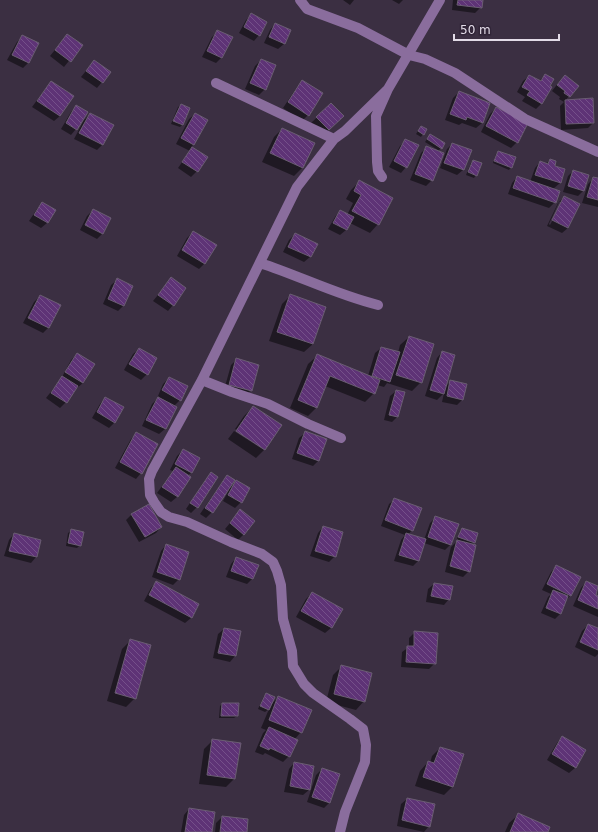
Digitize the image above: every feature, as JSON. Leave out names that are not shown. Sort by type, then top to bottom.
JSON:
[{"type":"street","points":[[300,0],[307,9],[358,28],[409,55],[425,59],[455,74],[525,119],[598,152]]},
{"type":"street","points":[[382,177],[378,171],[377,162],[376,116],[388,89],[440,0]]},
{"type":"street","points":[[216,84],[334,139]]},
{"type":"street","points":[[340,832],[345,812],[366,762],[366,740],[363,729],[313,694],[304,684],[293,666],[292,651],[283,619],[281,585],[278,571],[273,562],[262,554],[242,547],[187,522],[168,517],[161,512],[150,495],[149,479],[202,380],[297,187],[334,139],[388,89]]},
{"type":"street","points":[[260,263],[352,298],[378,305]]},
{"type":"street","points":[[202,380],[268,404],[308,424],[341,438]]},
{"type":"building","points":[[458,0],[483,0],[482,8],[457,5]]},
{"type":"building","points":[[251,13],[267,22],[260,36],[244,27]]},
{"type":"building","points":[[275,23],[291,30],[285,44],[269,37]]},
{"type":"building","points":[[217,30],[233,37],[222,58],[207,51]]},
{"type":"building","points":[[67,34],[83,45],[71,62],[55,50]]},
{"type":"building","points":[[22,35],[39,43],[29,63],[12,55]]},
{"type":"building","points":[[261,59],[276,65],[266,90],[250,83]]},
{"type":"building","points":[[94,60],[111,72],[103,83],[86,71]]},
{"type":"building","points":[[545,74],[554,79],[550,86],[552,87],[542,104],[527,95],[530,91],[522,87],[529,75],[541,81]]},
{"type":"building","points":[[565,75],[579,86],[570,97],[557,85]]},
{"type":"building","points":[[302,80],[323,93],[309,116],[288,102]]},
{"type":"building","points":[[51,81],[74,96],[60,116],[37,101]]},
{"type":"building","points":[[459,91],[490,103],[483,123],[467,117],[466,120],[450,114]]},
{"type":"building","points":[[593,98],[594,123],[566,124],[565,100]]},
{"type":"building","points":[[331,103],[344,116],[329,130],[316,117]]},
{"type":"building","points":[[181,104],[190,108],[183,125],[173,121]]},
{"type":"building","points":[[76,105],[88,112],[77,130],[66,123]]},
{"type":"building","points":[[496,107],[528,123],[518,143],[486,126]]},
{"type":"building","points":[[90,113],[114,125],[103,145],[79,133]]},
{"type":"building","points":[[195,113],[208,120],[194,145],[181,138]]},
{"type":"building","points":[[421,126],[427,129],[424,135],[418,131]]},
{"type":"building","points":[[282,128],[315,143],[303,168],[270,153]]},
{"type":"building","points":[[430,134],[445,143],[442,149],[427,139]]},
{"type":"building","points":[[405,139],[419,145],[407,168],[394,161]]},
{"type":"building","points":[[452,143],[472,150],[464,170],[444,163]]},
{"type":"building","points":[[426,146],[444,153],[433,181],[415,174]]},
{"type":"building","points":[[192,147],[208,157],[198,172],[182,162]]},
{"type":"building","points":[[498,151],[516,157],[512,168],[494,161]]},
{"type":"building","points":[[550,159],[556,161],[555,166],[565,169],[561,183],[535,175],[540,161],[548,164]]},
{"type":"building","points":[[473,160],[482,163],[477,176],[468,172]]},
{"type":"building","points":[[573,170],[589,175],[584,191],[568,186]]},
{"type":"building","points":[[517,176],[560,191],[556,203],[513,188]]},
{"type":"building","points":[[593,177],[598,178],[598,200],[587,197]]},
{"type":"building","points":[[359,180],[393,198],[379,225],[352,211],[361,195],[354,191]]},
{"type":"building","points":[[564,196],[580,204],[568,228],[552,220]]},
{"type":"building","points":[[42,202],[56,210],[48,223],[34,215]]},
{"type":"building","points":[[93,209],[111,218],[103,234],[85,225]]},
{"type":"building","points":[[340,210],[354,217],[347,230],[333,223]]},
{"type":"building","points":[[193,231],[217,245],[205,264],[182,250]]},
{"type":"building","points":[[295,233],[318,244],[311,257],[288,247]]},
{"type":"building","points":[[171,277],[186,288],[174,306],[158,295]]},
{"type":"building","points":[[117,278],[133,286],[124,306],[108,299]]},
{"type":"building","points":[[290,294],[326,307],[313,344],[277,332]]},
{"type":"building","points":[[40,295],[61,305],[49,328],[28,318]]},
{"type":"building","points":[[409,336],[434,344],[422,383],[396,375]]},
{"type":"building","points":[[381,347],[400,352],[390,382],[372,376]]},
{"type":"building","points":[[139,348],[157,358],[148,375],[129,364]]},
{"type":"building","points":[[442,351],[455,355],[444,394],[430,390]]},
{"type":"building","points":[[77,353],[95,364],[83,383],[65,372]]},
{"type":"building","points":[[317,354],[380,380],[375,394],[330,376],[317,408],[298,400]]},
{"type":"building","points":[[236,358],[259,365],[252,391],[229,385]]},
{"type":"building","points":[[62,376],[78,386],[67,403],[51,393]]},
{"type":"building","points":[[169,377],[188,386],[181,401],[162,390]]},
{"type":"building","points":[[450,380],[467,384],[463,400],[447,396]]},
{"type":"building","points":[[396,390],[405,392],[398,417],[389,415]]},
{"type":"building","points":[[105,397],[124,407],[115,423],[97,412]]},
{"type":"building","points":[[158,397],[177,407],[166,429],[146,420]]},
{"type":"building","points":[[253,406],[282,425],[265,450],[236,431]]},
{"type":"building","points":[[305,431],[327,439],[319,461],[297,453]]},
{"type":"building","points":[[136,432],[158,444],[142,474],[120,462]]},
{"type":"building","points":[[183,449],[200,458],[192,473],[175,464]]},
{"type":"building","points":[[176,467],[191,477],[178,497],[162,487]]},
{"type":"building","points":[[211,472],[218,477],[198,508],[190,503]]},
{"type":"building","points":[[227,475],[235,480],[213,513],[205,508]]},
{"type":"building","points":[[236,480],[250,488],[242,503],[228,495]]},
{"type":"building","points":[[394,498],[422,508],[413,531],[385,520]]},
{"type":"building","points":[[149,504],[162,527],[145,537],[131,514]]},
{"type":"building","points":[[240,509],[255,521],[244,535],[230,523]]},
{"type":"building","points":[[435,516],[459,524],[451,545],[428,537]]},
{"type":"building","points":[[323,526],[343,532],[336,557],[315,551]]},
{"type":"building","points":[[462,528],[478,533],[475,543],[458,537]]},
{"type":"building","points":[[71,529],[84,532],[81,546],[68,543]]},
{"type":"building","points":[[14,533],[41,540],[37,557],[9,551]]},
{"type":"building","points":[[406,533],[426,539],[419,561],[399,555]]},
{"type":"building","points":[[457,540],[476,545],[470,572],[450,566]]},
{"type":"building","points":[[166,544],[189,552],[180,580],[157,572]]},
{"type":"building","points":[[236,557],[259,565],[253,579],[231,571]]},
{"type":"building","points":[[556,565],[581,577],[571,596],[547,584]]},
{"type":"building","points":[[156,581],[199,604],[192,618],[149,595]]},
{"type":"building","points":[[586,581],[598,586],[596,595],[598,596],[598,609],[578,600]]},
{"type":"building","points":[[434,583],[453,586],[450,600],[431,596]]},
{"type":"building","points":[[553,590],[568,596],[561,614],[546,608]]},
{"type":"building","points":[[312,592],[343,609],[332,628],[301,611]]},
{"type":"building","points":[[588,624],[598,628],[598,650],[580,642]]},
{"type":"building","points":[[224,628],[241,631],[236,656],[218,653]]},
{"type":"building","points":[[414,631],[438,633],[436,664],[406,662],[407,646],[414,646]]},
{"type":"building","points":[[130,639],[151,645],[136,699],[115,693]]},
{"type":"building","points":[[341,665],[372,673],[365,702],[334,694]]},
{"type":"building","points":[[266,693],[275,697],[269,710],[260,706]]},
{"type":"building","points":[[278,696],[312,710],[302,733],[269,720]]},
{"type":"building","points":[[222,703],[239,703],[238,716],[221,716]]},
{"type":"building","points":[[269,727],[298,740],[290,757],[270,748],[269,750],[260,746]]},
{"type":"building","points":[[562,736],[586,750],[576,768],[552,754]]},
{"type":"building","points":[[212,739],[241,743],[235,779],[207,775]]},
{"type":"building","points":[[440,747],[464,754],[453,787],[423,777],[428,761],[434,763]]},
{"type":"building","points":[[294,762],[314,766],[310,790],[290,786]]},
{"type":"building","points":[[322,768],[340,774],[330,803],[312,797]]},
{"type":"building","points":[[407,798],[435,804],[430,827],[402,820]]},
{"type":"building","points":[[189,808],[215,812],[212,832],[185,832]]},
{"type":"building","points":[[518,813],[550,827],[548,832],[510,832]]},
{"type":"building","points":[[222,816],[248,819],[247,832],[220,832]]}]
